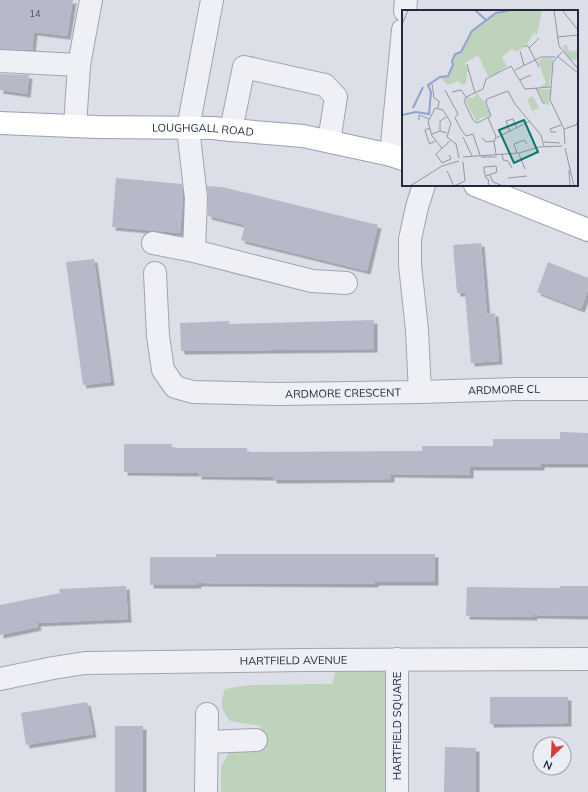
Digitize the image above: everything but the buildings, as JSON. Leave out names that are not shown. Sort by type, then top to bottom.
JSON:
[{"type":"main road","name":"LOUGHGALL ROAD","points":[[0,123],[188,128],[303,136],[397,157]]},
{"type":"main road","points":[[478,186],[588,230]]},
{"type":"street","points":[[75,126],[79,65],[91,0]]},
{"type":"street","points":[[194,251],[196,198],[188,128],[212,0]]},
{"type":"street","points":[[405,10],[406,0]]},
{"type":"street","points":[[397,157],[402,51]]},
{"type":"street","points":[[0,61],[79,65]]},
{"type":"street","points":[[231,130],[244,67],[325,85],[336,97],[329,141]]},
{"type":"street","points":[[420,392],[417,330],[410,265],[410,239],[417,207],[424,186]]},
{"type":"street","points":[[152,243],[194,251],[312,281],[346,283]]},
{"type":"street","name":"ARDMORE CRESCENT","points":[[155,274],[158,336],[163,370],[175,387],[193,392],[279,394],[420,392]]},
{"type":"street","name":"ARDMORE CL","points":[[420,392],[517,389],[588,389]]},
{"type":"street","name":"HARTFIELD AVENUE","points":[[0,679],[85,663],[396,659],[588,659]]},
{"type":"street","name":"HARTFIELD SQUARE","points":[[396,659],[397,792]]},
{"type":"street","points":[[206,792],[207,714]]},
{"type":"street","points":[[207,742],[256,740]]},
{"type":"green space","points":[[338,663],[379,666],[392,679],[392,792],[221,792],[221,767],[228,753],[258,751],[261,726],[230,721],[222,706],[222,699],[225,689],[249,685],[332,684]]}]
